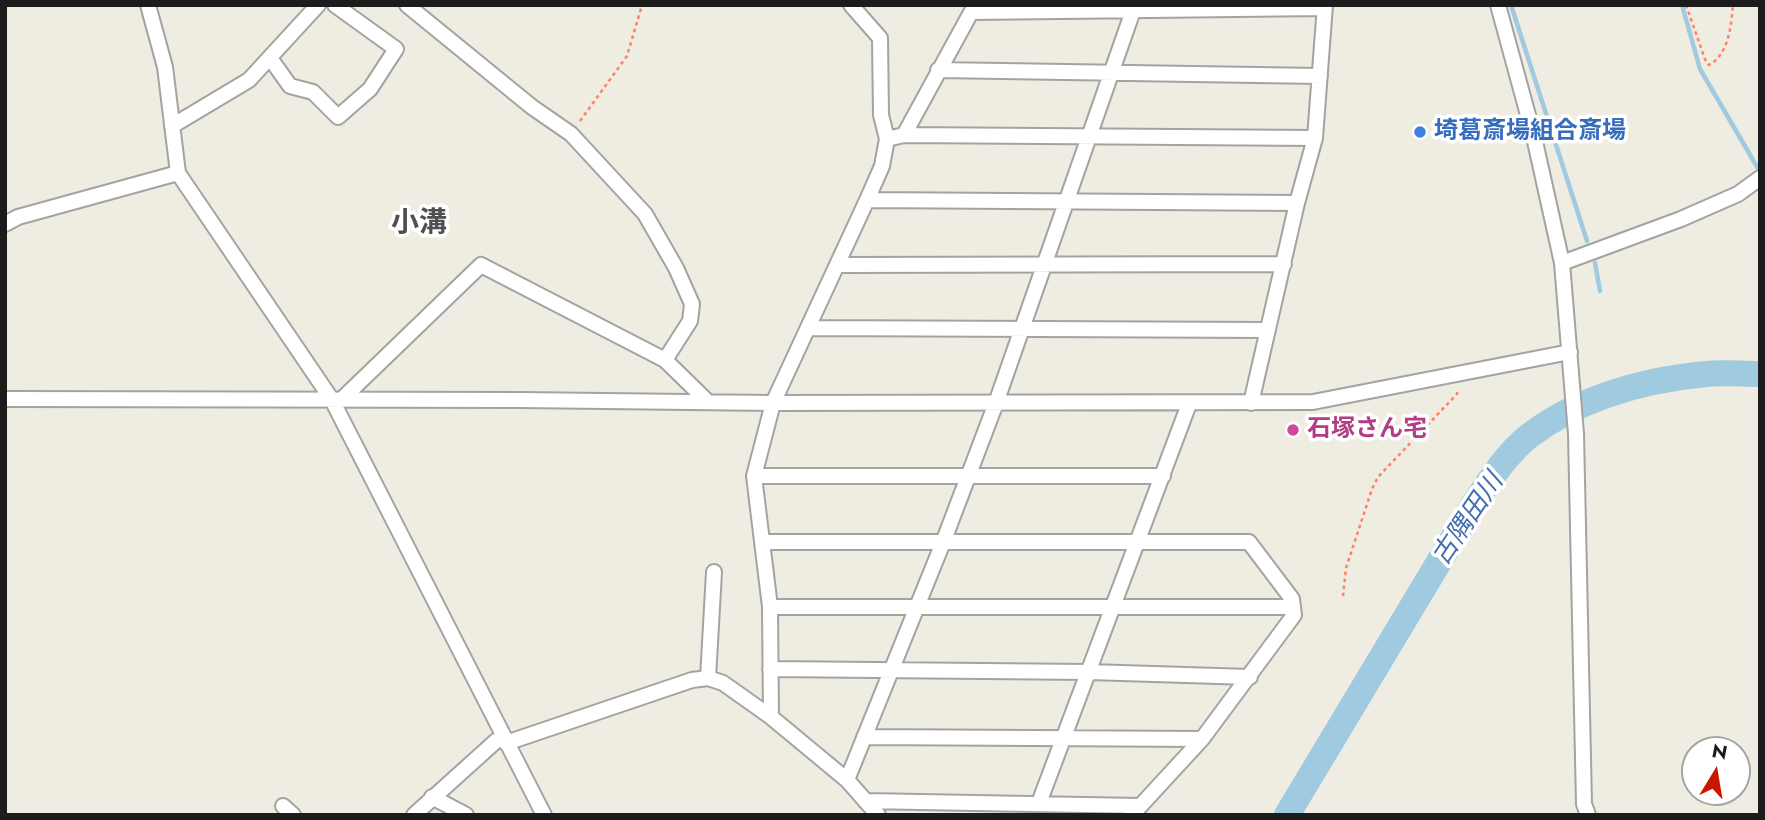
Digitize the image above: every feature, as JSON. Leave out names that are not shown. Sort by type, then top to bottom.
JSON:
[{"type":"street","points":[[148,5],[165,67],[178,173],[337,400],[504,741],[544,815]]},
{"type":"street","points":[[172,125],[249,80],[318,5]]},
{"type":"street","points":[[270,58],[290,86],[313,92],[338,117],[370,89],[396,49],[335,5]]},
{"type":"street","points":[[407,5],[522,99],[571,134],[645,214],[676,268],[692,304],[690,321],[665,360]]},
{"type":"street","points":[[771,717],[770,607],[754,476],[773,403],[839,265],[882,166],[887,139],[881,115],[880,38],[851,5]]},
{"type":"street","points":[[1499,5],[1534,138],[1562,263],[1576,433],[1584,804],[1588,815]]},
{"type":"street","points":[[904,135],[973,9],[1325,6],[1315,138],[1297,203],[1251,403]]},
{"type":"street","points":[[847,780],[996,403],[1134,8]]},
{"type":"street","points":[[938,69],[1320,76]]},
{"type":"street","points":[[887,139],[904,135],[1315,138]]},
{"type":"street","points":[[5,224],[18,217],[178,173]]},
{"type":"street","points":[[1562,263],[1681,219],[1738,194],[1760,177]]},
{"type":"street","points":[[867,200],[1297,203]]},
{"type":"street","points":[[839,265],[1284,264]]},
{"type":"street","points":[[337,400],[481,265],[665,360],[708,402]]},
{"type":"street","points":[[808,328],[1268,330]]},
{"type":"street","points":[[5,399],[1189,404],[1313,402],[1570,352]]},
{"type":"street","points":[[1040,803],[1189,404]]},
{"type":"street","points":[[754,476],[1163,476]]},
{"type":"street","points":[[764,542],[1249,542],[1292,599],[1294,615],[1250,677],[1202,739],[1136,810],[1040,803],[865,801]]},
{"type":"street","points":[[708,678],[714,572]]},
{"type":"street","points":[[770,607],[1293,607]]},
{"type":"street","points":[[770,669],[1089,672],[1250,677]]},
{"type":"street","points":[[414,815],[496,741],[504,741],[692,680],[708,678],[723,683],[771,717],[847,780],[878,815]]},
{"type":"street","points":[[864,737],[1202,739]]},
{"type":"street","points":[[432,797],[466,815]]},
{"type":"path","points":[[571,134],[627,56],[642,5]]},
{"type":"path","points":[[1686,5],[1709,65],[1722,53],[1726,44],[1733,5]]},
{"type":"path","points":[[1343,596],[1346,568],[1378,477],[1457,394],[1463,373]]},
{"type":"waterway","points":[[1511,5],[1587,241]]},
{"type":"waterway","points":[[1682,5],[1700,69],[1760,172]]},
{"type":"waterway","points":[[1595,263],[1600,291]]},
{"type":"waterway","name":"古隅田川","points":[[1287,815],[1472,507],[1498,469],[1521,443],[1569,411],[1636,386],[1706,374],[1760,374]]},
{"type":"place","name":"埼葛斎場組合斎場","points":[[1420,132]]},
{"type":"place","name":"石塚さん宅","points":[[1293,430]]},
{"type":"district","name":"小溝","points":[[419,224]]}]
